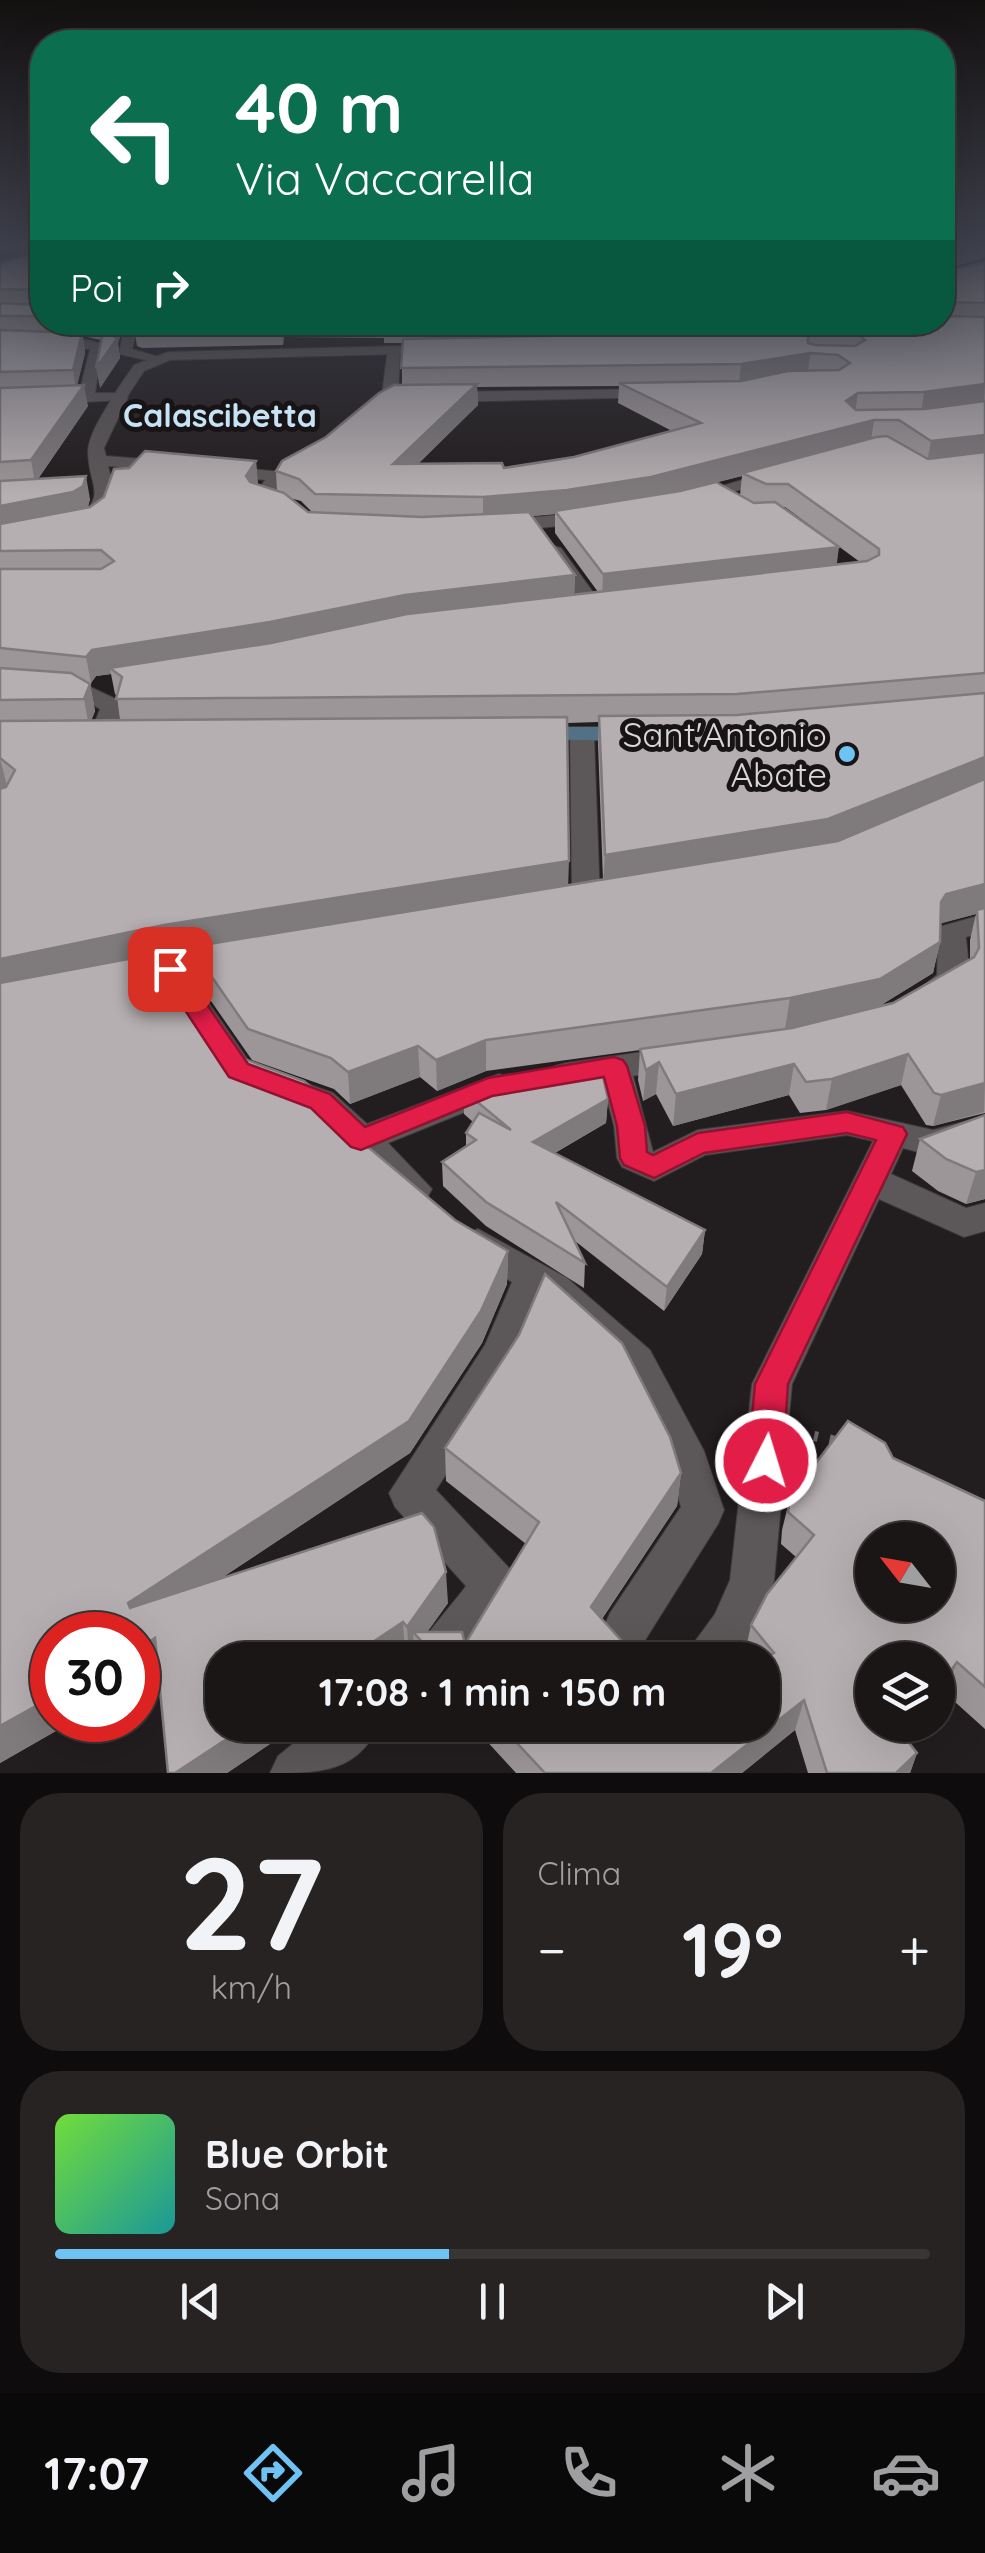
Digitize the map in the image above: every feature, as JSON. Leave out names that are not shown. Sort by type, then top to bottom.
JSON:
[{"type":"main road","points":[[504,734],[658,733]]},
{"type":"street","points":[[128,335],[124,351],[154,360]]},
{"type":"street","points":[[0,341],[87,344],[98,348],[86,398]]},
{"type":"street","points":[[385,346],[407,397]]},
{"type":"street","points":[[68,526],[85,523],[98,514],[97,454],[120,397],[139,368],[154,360],[184,355],[385,346],[464,349]]},
{"type":"street","points":[[364,416],[407,397],[680,394]]},
{"type":"street","points":[[0,401],[120,397]]},
{"type":"street","points":[[97,454],[280,475],[261,500],[294,509],[302,518]]},
{"type":"street","points":[[665,504],[788,472]]},
{"type":"street","points":[[715,492],[744,509]]},
{"type":"street","points":[[484,527],[615,516]]},
{"type":"street","points":[[534,524],[594,607]]},
{"type":"street","points":[[0,684],[82,690],[112,706],[102,737]]},
{"type":"street","points":[[582,735],[577,900],[615,894]]},
{"type":"street","points":[[897,1012],[952,978],[952,932],[985,923]]},
{"type":"street","points":[[94,984],[264,953]]},
{"type":"street","points":[[170,969],[239,1070],[321,1101],[450,1220],[554,1290],[636,1362],[689,1465],[704,1510],[626,1629]]},
{"type":"street","points":[[361,1140],[488,1088],[710,1054]]},
{"type":"street","points":[[614,1066],[631,1126],[634,1158],[654,1168],[698,1143],[847,1122],[933,1143],[985,1128]]},
{"type":"street","points":[[722,1642],[752,1582],[772,1384],[893,1134]]},
{"type":"street","points":[[872,1180],[964,1223],[985,1217]]},
{"type":"street","points":[[454,1642],[494,1584],[410,1493],[500,1354],[533,1278]]},
{"type":"street","points":[[295,1773],[334,1742]]},
{"type":"path","points":[[769,1427],[839,1441],[854,1449]]},
{"type":"building","points":[[0,331],[82,335],[73,370],[0,372]]},
{"type":"building","points":[[955,331],[985,331],[985,384],[924,392],[858,393],[846,401],[856,410],[925,409],[985,401],[985,435],[931,441],[899,420],[874,420],[651,477],[483,497],[315,494],[299,479],[276,471],[282,461],[326,437],[394,385],[477,384],[393,464],[502,463],[504,468],[574,457],[701,423],[619,383],[741,381],[788,371],[839,370],[850,363],[838,355],[810,353],[741,364],[401,368],[403,339],[808,335],[808,343],[815,345],[855,346],[865,340],[859,335],[955,335]]},
{"type":"building","points":[[102,335],[113,335],[117,339],[96,368]]},
{"type":"building","points":[[84,385],[31,460],[0,462],[0,388]]},
{"type":"building","points":[[887,436],[928,459],[985,452],[985,673],[737,694],[116,699],[122,677],[110,668],[271,643],[407,614],[867,561],[879,555],[879,549],[788,484],[766,484],[742,473]]},
{"type":"building","points":[[145,451],[256,461],[246,476],[250,482],[284,493],[308,512],[422,517],[529,512],[575,575],[405,595],[270,622],[92,650],[86,657],[0,648],[0,569],[101,569],[114,561],[101,550],[0,551],[0,524],[90,507],[104,497],[114,469],[129,468]]},
{"type":"building","points":[[86,476],[83,486],[73,492],[0,506],[0,481]]},
{"type":"building","points":[[716,482],[754,503],[775,502],[839,547],[603,574],[555,511],[680,491]]},
{"type":"building","points":[[0,668],[71,673],[90,684],[84,699],[0,700]]},
{"type":"building","points":[[985,693],[985,757],[828,819],[605,855],[599,716],[737,715]]},
{"type":"building","points":[[567,717],[569,861],[164,925],[0,959],[0,789],[6,787],[15,770],[0,758],[0,721]]},
{"type":"building","points":[[985,779],[985,884],[946,894],[941,902],[940,942],[880,979],[790,998],[486,1040],[436,1060],[418,1046],[348,1072],[331,1058],[248,1029],[191,947],[838,841]]},
{"type":"building","points":[[985,908],[985,1083],[941,1095],[934,1093],[908,1054],[832,1079],[806,1082],[794,1064],[676,1094],[659,1062],[646,1070],[640,1049],[792,1028],[893,1003],[974,957],[979,948],[977,910]]},
{"type":"building","points":[[155,954],[220,1050],[304,1081],[310,1086],[300,1090],[455,1220],[508,1251],[481,1311],[409,1421],[128,1603],[130,1608],[422,1513],[434,1527],[446,1572],[407,1627],[403,1622],[373,1642],[205,1642],[205,1742],[222,1742],[175,1773],[168,1773],[160,1690],[160,1612],[30,1612],[30,1709],[0,1726],[0,983]]},
{"type":"building","points":[[600,1063],[608,1099],[533,1142],[705,1230],[667,1287],[556,1202],[585,1263],[486,1202],[442,1162],[476,1140],[466,1133],[479,1113],[511,1130],[463,1090],[493,1078]]},
{"type":"building","points":[[985,1115],[985,1170],[976,1172],[946,1159],[920,1139]]},
{"type":"building","points":[[545,1274],[622,1343],[670,1437],[681,1473],[591,1607],[623,1642],[466,1642],[539,1522],[445,1448],[519,1335]]},
{"type":"building","points":[[848,1421],[885,1443],[893,1458],[985,1501],[985,1687],[957,1662],[955,1665],[955,1642],[855,1642],[855,1742],[908,1742],[917,1753],[896,1773],[827,1773],[804,1700],[780,1719],[780,1642],[765,1642],[751,1625],[767,1594],[814,1535],[788,1512],[790,1497]]},
{"type":"building","points":[[413,1632],[462,1632],[464,1642],[422,1642]]},
{"type":"building","points":[[516,1742],[750,1742],[711,1773],[545,1773]]},
{"type":"place","name":"Sant'Antonio Abate","points":[[847,754]]},
{"type":"district","name":"Calascibetta","points":[[220,415]]},
{"type":"route","points":[[170,969],[239,1070],[321,1101],[361,1140],[488,1088],[614,1066],[631,1126],[634,1158],[654,1168],[698,1143],[847,1122],[893,1134],[772,1384],[766,1461]]}]
